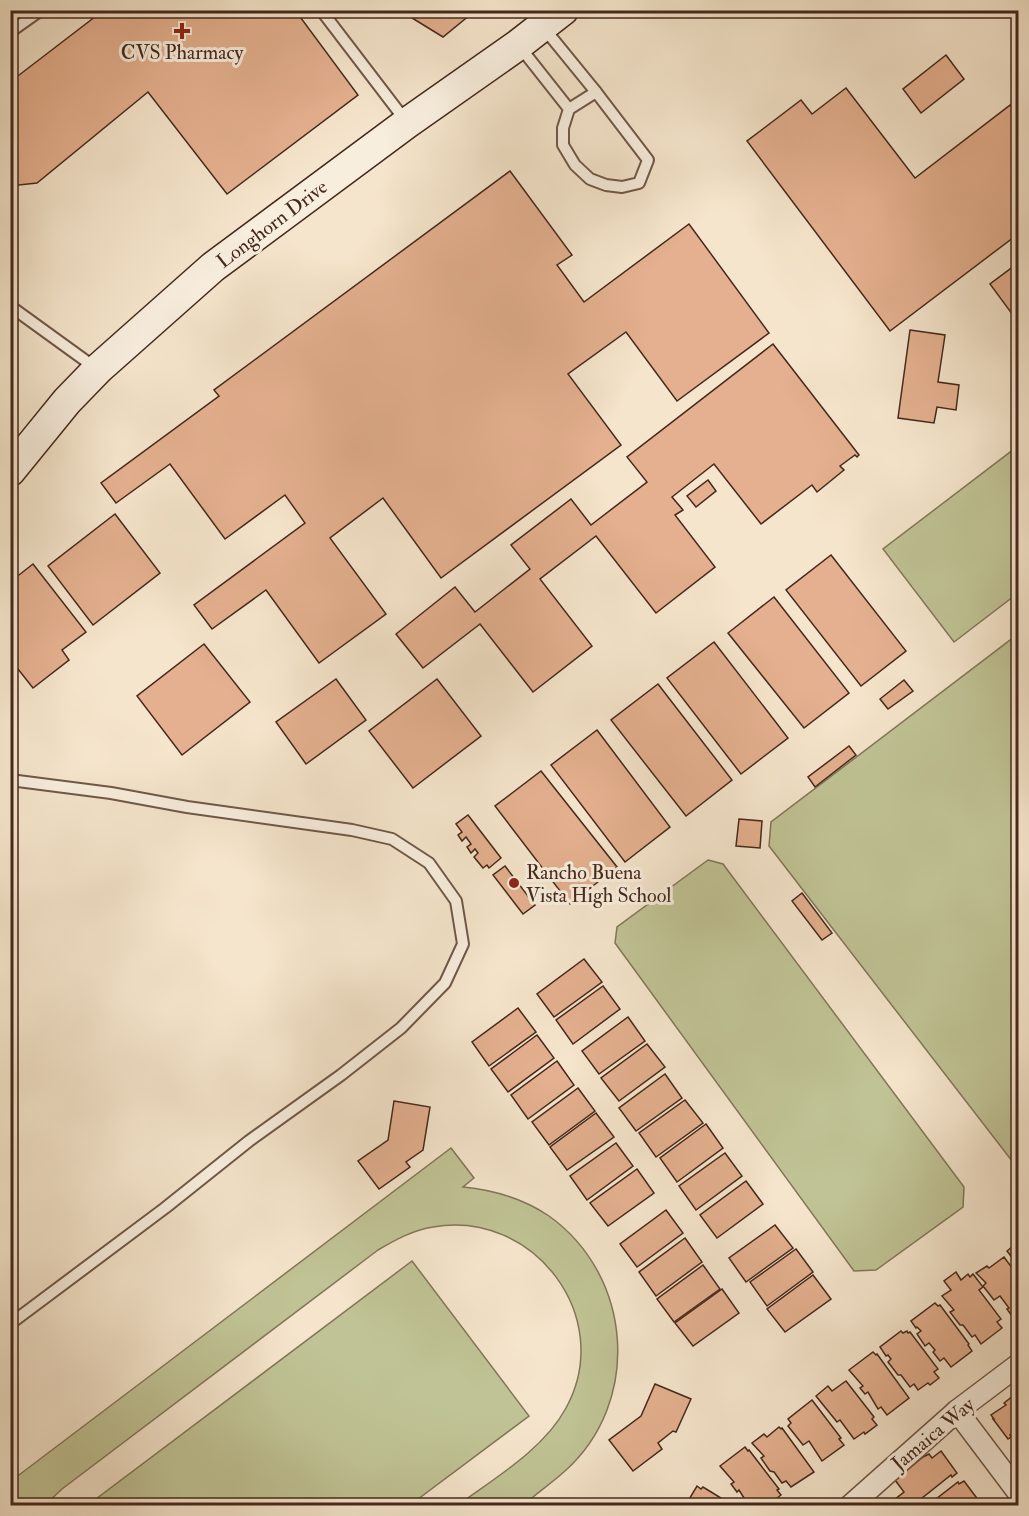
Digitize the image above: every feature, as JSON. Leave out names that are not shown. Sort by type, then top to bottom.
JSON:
[{"type":"street","name":"Longhorn Drive","points":[[10,471],[68,401],[98,369],[213,267],[553,18]]},
{"type":"street","name":"Jamaica Way","points":[[850,1506],[957,1411],[1018,1365]]},
{"type":"street","points":[[957,1411],[1018,1492]]},
{"type":"lane","points":[[10,32],[41,10]]},
{"type":"lane","points":[[321,10],[407,123]]},
{"type":"lane","points":[[553,18],[597,92],[648,160],[639,183],[621,187],[606,185],[590,179],[575,165],[563,145],[563,128],[569,109],[597,92]]},
{"type":"lane","points":[[518,45],[569,109]]},
{"type":"lane","points":[[10,306],[98,369]]},
{"type":"lane","points":[[10,780],[352,830],[392,839],[429,863],[456,901],[463,944],[445,983],[401,1028],[10,1324]]},
{"type":"green space","points":[[1018,446],[1018,593],[954,642],[883,549]]},
{"type":"green space","points":[[1018,634],[1018,1157],[1012,1161],[769,846],[771,822]]},
{"type":"green space","points":[[708,860],[723,864],[964,1187],[963,1207],[876,1270],[854,1271],[615,943],[617,927]]},
{"type":"green space","points":[[451,1148],[474,1178],[463,1187],[486,1190],[519,1200],[549,1216],[577,1241],[598,1271],[611,1305],[617,1340],[616,1376],[607,1410],[590,1443],[553,1481],[520,1506],[458,1505],[518,1462],[557,1423],[566,1408],[579,1373],[580,1339],[572,1306],[556,1277],[532,1252],[503,1235],[469,1226],[433,1227],[411,1233],[378,1250],[62,1489],[45,1505],[11,1505],[11,1481]]},
{"type":"green space","points":[[412,1261],[529,1416],[410,1505],[88,1505]]},
{"type":"building","points":[[104,10],[295,10],[358,95],[227,194],[148,92],[37,183],[10,186],[10,82]]},
{"type":"building","points":[[404,10],[476,10],[443,37],[404,13]]},
{"type":"building","points":[[946,55],[964,79],[921,113],[903,89]]},
{"type":"building","points":[[846,88],[915,178],[1018,99],[1018,234],[890,331],[747,141],[801,100],[812,114]]},
{"type":"building","points":[[510,171],[572,255],[557,265],[584,302],[689,224],[769,333],[677,401],[626,332],[568,374],[621,445],[441,578],[383,498],[330,538],[386,614],[319,663],[266,590],[212,629],[194,605],[305,523],[285,495],[225,539],[170,464],[116,503],[101,483],[219,396],[214,390]]},
{"type":"building","points":[[1018,263],[1018,322],[990,284]]},
{"type":"building","points":[[910,330],[945,335],[938,382],[959,385],[956,410],[937,407],[934,423],[898,418]]},
{"type":"building","points":[[773,344],[859,455],[857,457],[855,455],[840,466],[844,470],[817,492],[812,485],[761,524],[714,464],[672,497],[683,510],[675,515],[715,567],[656,613],[596,536],[540,579],[592,646],[533,692],[480,624],[423,668],[396,634],[455,587],[475,612],[530,569],[511,545],[571,499],[591,525],[647,482],[627,457]]},
{"type":"building","points":[[708,480],[716,491],[696,507],[687,496]]},
{"type":"building","points":[[115,514],[160,573],[93,625],[48,566]]},
{"type":"building","points":[[831,555],[906,651],[861,686],[786,590]]},
{"type":"building","points":[[33,564],[86,632],[62,650],[69,660],[33,688],[10,659],[10,582]]},
{"type":"building","points":[[774,597],[849,693],[804,728],[728,633]]},
{"type":"building","points":[[714,642],[788,738],[741,774],[667,678]]},
{"type":"building","points":[[204,644],[250,702],[182,755],[137,696]]},
{"type":"building","points":[[336,679],[366,720],[306,764],[276,722]]},
{"type":"building","points":[[437,679],[481,736],[413,788],[369,731]]},
{"type":"building","points":[[904,680],[913,691],[888,709],[880,699]]},
{"type":"building","points":[[658,684],[732,780],[686,816],[611,720]]},
{"type":"building","points":[[597,730],[670,827],[625,862],[551,765]]},
{"type":"building","points":[[849,746],[856,755],[815,787],[808,777]]},
{"type":"building","points":[[541,771],[617,867],[570,904],[495,806]]},
{"type":"building","points":[[468,815],[501,858],[489,868],[487,865],[483,868],[474,857],[478,853],[475,849],[471,853],[467,847],[471,844],[466,837],[462,841],[458,835],[462,832],[456,824]]},
{"type":"building","points":[[739,819],[762,821],[760,848],[736,846]]},
{"type":"building","points":[[505,866],[535,905],[523,914],[493,875]]},
{"type":"building","points":[[802,893],[832,933],[822,940],[792,901]]},
{"type":"building","points":[[584,959],[602,982],[554,1017],[537,994]]},
{"type":"building","points":[[603,986],[620,1009],[573,1044],[556,1020]]},
{"type":"building","points":[[518,1008],[536,1032],[489,1066],[472,1042]]},
{"type":"building","points":[[628,1017],[645,1041],[599,1074],[582,1051]]},
{"type":"building","points":[[537,1035],[554,1058],[508,1092],[491,1069]]},
{"type":"building","points":[[647,1044],[665,1067],[619,1101],[601,1078]]},
{"type":"building","points":[[557,1061],[574,1085],[528,1119],[511,1095]]},
{"type":"building","points":[[665,1074],[682,1098],[636,1131],[619,1108]]},
{"type":"building","points":[[578,1088],[595,1111],[549,1145],[532,1122]]},
{"type":"building","points":[[685,1100],[703,1123],[656,1157],[639,1133]]},
{"type":"building","points":[[394,1101],[430,1107],[423,1150],[406,1162],[410,1167],[379,1189],[358,1161],[388,1140]]},
{"type":"building","points":[[596,1113],[614,1137],[567,1170],[550,1147]]},
{"type":"building","points":[[706,1124],[723,1148],[677,1182],[660,1158]]},
{"type":"building","points":[[616,1143],[633,1166],[587,1200],[570,1176]]},
{"type":"building","points":[[725,1153],[742,1176],[696,1210],[679,1186]]},
{"type":"building","points":[[637,1169],[654,1193],[608,1226],[590,1203]]},
{"type":"building","points":[[746,1181],[763,1204],[717,1238],[700,1215]]},
{"type":"building","points":[[666,1210],[683,1233],[637,1267],[620,1244]]},
{"type":"building","points":[[775,1225],[793,1248],[746,1282],[729,1258]]},
{"type":"building","points":[[685,1238],[702,1262],[656,1296],[639,1272]]},
{"type":"building","points":[[1018,1242],[1018,1263],[1007,1251]]},
{"type":"building","points":[[796,1249],[813,1272],[767,1306],[750,1282]]},
{"type":"building","points":[[1004,1257],[1018,1276],[1018,1316],[1014,1319],[1000,1296],[994,1300],[983,1286],[986,1283],[976,1273],[987,1266],[989,1268]]},
{"type":"building","points":[[703,1265],[720,1289],[674,1322],[657,1299]]},
{"type":"building","points":[[956,1272],[961,1280],[968,1274],[970,1277],[973,1274],[983,1287],[979,1290],[1001,1319],[997,1322],[1002,1328],[981,1344],[975,1335],[972,1337],[963,1325],[960,1325],[950,1312],[954,1310],[942,1296],[951,1290],[944,1281]]},
{"type":"building","points":[[813,1275],[831,1299],[785,1332],[767,1309]]},
{"type":"building","points":[[722,1289],[739,1313],[693,1346],[675,1323]]},
{"type":"building","points":[[935,1303],[940,1305],[972,1351],[951,1367],[944,1358],[940,1361],[929,1343],[925,1346],[917,1334],[921,1331],[911,1321]]},
{"type":"building","points":[[901,1331],[910,1332],[938,1369],[934,1372],[939,1378],[918,1390],[914,1384],[910,1387],[901,1375],[898,1375],[888,1362],[891,1359],[880,1347]]},
{"type":"building","points":[[873,1352],[877,1354],[909,1398],[887,1415],[881,1407],[878,1409],[868,1392],[865,1394],[860,1388],[863,1386],[849,1370]]},
{"type":"building","points":[[846,1381],[874,1417],[872,1419],[877,1425],[854,1439],[840,1420],[837,1422],[816,1396],[828,1386],[832,1391]]},
{"type":"building","points":[[655,1384],[691,1399],[676,1432],[673,1431],[658,1443],[662,1449],[633,1471],[609,1440],[641,1416]]},
{"type":"building","points":[[1018,1392],[1018,1429],[1008,1439],[991,1415],[1006,1405],[1004,1403]]},
{"type":"building","points":[[812,1400],[844,1445],[822,1461],[809,1441],[803,1445],[788,1426],[791,1423],[788,1419]]},
{"type":"building","points":[[779,1427],[814,1472],[791,1487],[786,1481],[782,1483],[774,1472],[770,1471],[761,1458],[764,1456],[752,1443],[764,1434],[767,1437]]},
{"type":"building","points":[[745,1447],[779,1489],[777,1490],[781,1495],[767,1506],[755,1506],[754,1503],[749,1506],[739,1490],[737,1492],[731,1484],[734,1482],[720,1466]]},
{"type":"building","points":[[941,1451],[957,1473],[952,1477],[951,1475],[912,1506],[898,1506],[894,1500],[904,1492],[895,1480],[923,1457],[929,1454],[932,1458]]},
{"type":"building","points":[[964,1481],[979,1501],[974,1506],[927,1506],[958,1482],[959,1484]]},
{"type":"building","points":[[697,1486],[701,1489],[703,1487],[734,1506],[685,1506]]},
{"type":"place","name":"CVS Pharmacy","points":[[182,31]]},
{"type":"place","name":"Rancho Buena Vista High School","points":[[514,883]]}]
